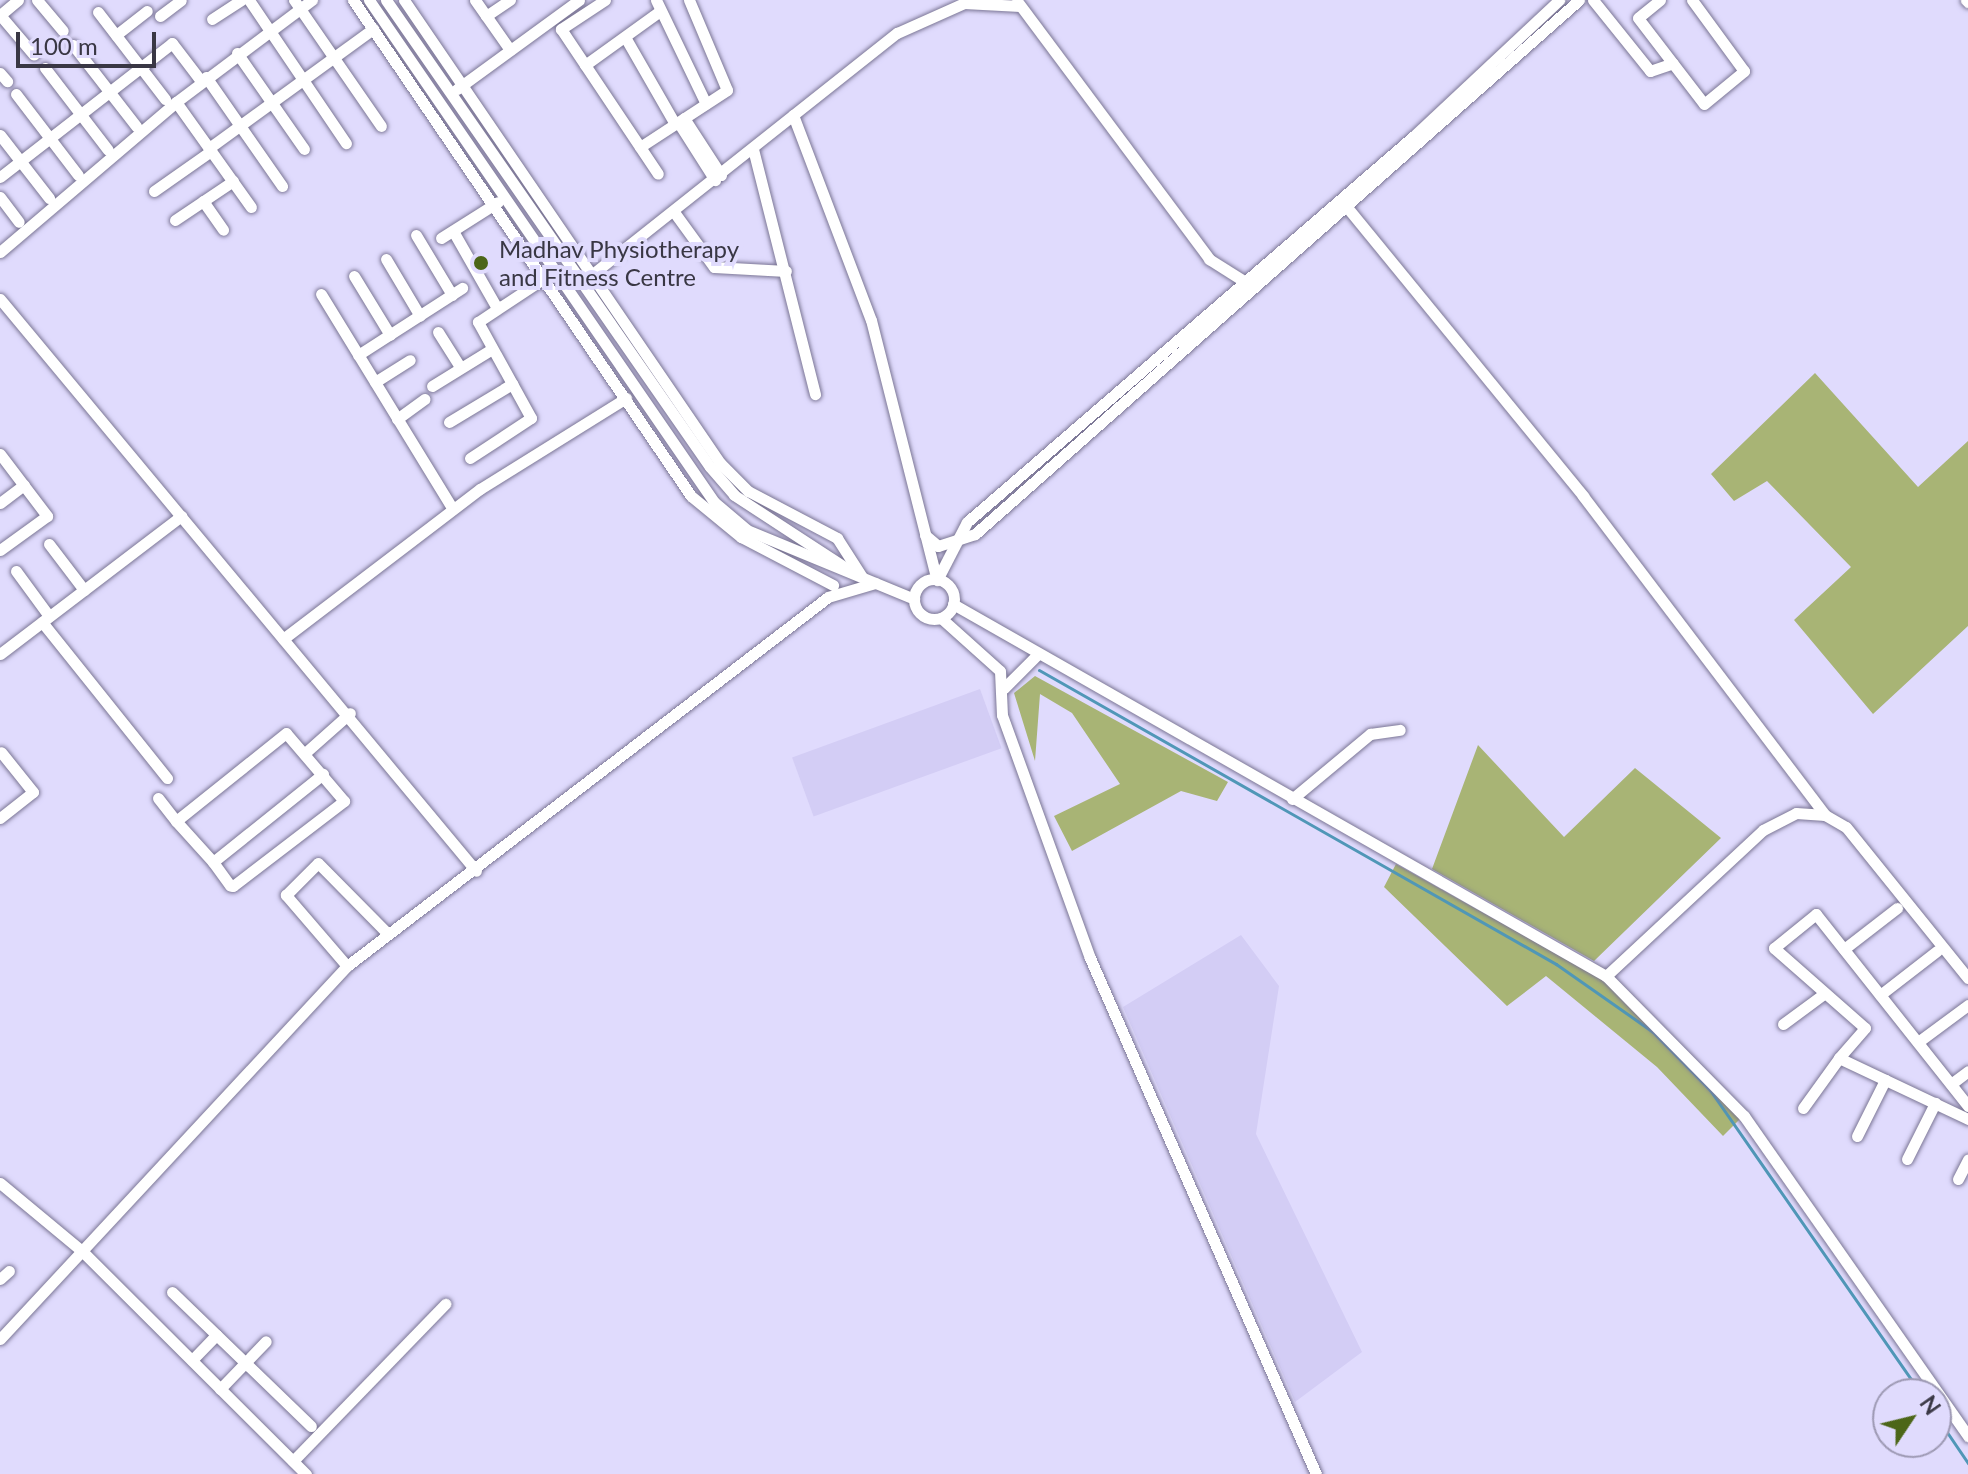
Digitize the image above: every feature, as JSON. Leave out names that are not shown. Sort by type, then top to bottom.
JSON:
[{"type":"street","points":[[18,0],[0,15],[34,55]]},
{"type":"street","points":[[37,0],[63,31]]},
{"type":"street","points":[[160,16],[181,0]]},
{"type":"street","points":[[212,19],[241,0]]},
{"type":"street","points":[[249,0],[346,143]]},
{"type":"street","points":[[0,252],[170,100],[204,79],[269,30],[297,4],[312,0]]},
{"type":"street","points":[[353,0],[498,202],[553,272],[635,392],[729,516],[839,571],[859,576]]},
{"type":"street","points":[[369,0],[498,202],[540,280],[622,400],[711,515],[831,591]]},
{"type":"street","points":[[386,0],[457,88]]},
{"type":"street","points":[[404,0],[457,88],[734,495],[859,576],[914,599],[922,616],[941,618],[995,665],[1004,688],[1002,715],[1090,958],[1316,1474]]},
{"type":"street","points":[[475,0],[510,50]]},
{"type":"street","points":[[486,16],[510,0]]},
{"type":"street","points":[[457,88],[579,0]]},
{"type":"street","points":[[605,0],[561,29],[658,174]]},
{"type":"street","points":[[640,147],[727,90],[689,0]]},
{"type":"street","points":[[553,299],[585,280],[674,212],[897,33],[933,11],[979,0],[1018,3],[1209,259],[1255,287]]},
{"type":"street","points":[[914,599],[919,586],[937,580],[967,522],[1242,280],[1416,134],[1556,5],[1579,0]]},
{"type":"street","points":[[1593,0],[1650,71],[1673,63]]},
{"type":"street","points":[[1660,0],[1638,18],[1704,104],[1744,71],[1692,0]]},
{"type":"street","points":[[297,4],[381,126]]},
{"type":"street","points":[[585,65],[625,37],[658,5],[706,104]]},
{"type":"street","points":[[925,535],[938,546],[975,534],[1346,206],[1556,5]]},
{"type":"street","points":[[116,35],[147,11]]},
{"type":"street","points":[[98,12],[210,150],[251,207]]},
{"type":"street","points":[[154,191],[373,29]]},
{"type":"street","points":[[625,37],[718,177]]},
{"type":"street","points":[[0,177],[173,43],[240,126],[282,186]]},
{"type":"street","points":[[73,45],[136,126]]},
{"type":"street","points":[[237,53],[304,149]]},
{"type":"street","points":[[45,68],[108,150]]},
{"type":"street","points":[[16,94],[78,175]]},
{"type":"street","points":[[793,115],[871,320],[937,580],[952,591],[953,604],[941,618]]},
{"type":"street","points":[[0,135],[49,198]]},
{"type":"street","points":[[753,149],[815,394]]},
{"type":"street","points":[[175,220],[233,181]]},
{"type":"street","points":[[0,197],[19,222]]},
{"type":"street","points":[[203,201],[223,230]]},
{"type":"street","points":[[441,238],[498,202]]},
{"type":"street","points":[[1346,206],[1583,496],[1825,815],[1856,837],[1968,978]]},
{"type":"street","points":[[674,212],[714,267],[786,271]]},
{"type":"street","points":[[453,231],[497,308]]},
{"type":"street","points":[[358,355],[457,292],[416,235]]},
{"type":"street","points":[[386,259],[420,316]]},
{"type":"street","points":[[470,458],[531,418],[478,322],[553,272]]},
{"type":"street","points":[[354,276],[390,335]]},
{"type":"street","points":[[585,280],[728,471],[748,491],[837,538],[859,576]]},
{"type":"street","points":[[321,294],[453,509]]},
{"type":"street","points":[[0,299],[4,312],[350,713],[476,871]]},
{"type":"street","points":[[438,332],[460,367]]},
{"type":"street","points":[[432,386],[492,349]]},
{"type":"street","points":[[375,382],[410,360]]},
{"type":"street","points":[[449,422],[512,384]]},
{"type":"street","points":[[283,639],[453,509],[635,392]]},
{"type":"street","points":[[397,419],[425,399]]},
{"type":"street","points":[[0,454],[47,516],[0,550]]},
{"type":"street","points":[[0,503],[24,485]]},
{"type":"street","points":[[0,654],[181,516]]},
{"type":"street","points":[[49,544],[84,590]]},
{"type":"street","points":[[16,571],[45,619],[167,778]]},
{"type":"street","points":[[831,591],[839,571]]},
{"type":"street","points":[[0,1339],[83,1252],[125,1199],[347,966],[476,871],[831,591],[875,583]]},
{"type":"street","points":[[953,604],[1028,664],[1292,799],[1606,976],[1744,1116],[1968,1436]]},
{"type":"street","points":[[1004,688],[1028,664]]},
{"type":"street","points":[[305,753],[350,713]]},
{"type":"street","points":[[1292,799],[1370,734],[1400,730]]},
{"type":"street","points":[[158,798],[176,821],[213,862],[237,885],[340,806],[343,797],[305,753],[282,734],[176,821]]},
{"type":"street","points":[[1,752],[33,792],[1,816]]},
{"type":"street","points":[[213,862],[323,774]]},
{"type":"street","points":[[1606,976],[1773,823],[1796,813],[1825,815]]},
{"type":"street","points":[[347,966],[286,895],[318,863],[388,934]]},
{"type":"street","points":[[1844,949],[1897,908]]},
{"type":"street","points":[[1803,1108],[1865,1028],[1774,948],[1816,914],[1968,1106]]},
{"type":"street","points":[[1880,995],[1937,951]]},
{"type":"street","points":[[1783,1024],[1825,993]]},
{"type":"street","points":[[1918,1042],[1968,1005]]},
{"type":"street","points":[[1839,1058],[1968,1119]]},
{"type":"street","points":[[1951,1084],[1968,1071]]},
{"type":"street","points":[[1857,1136],[1885,1080]]},
{"type":"street","points":[[1907,1159],[1935,1103]]},
{"type":"street","points":[[1958,1179],[1968,1159]]},
{"type":"street","points":[[0,1183],[83,1252],[306,1474]]},
{"type":"street","points":[[172,1292],[311,1426]]},
{"type":"street","points":[[293,1461],[445,1304]]},
{"type":"street","points":[[192,1360],[216,1335]]},
{"type":"street","points":[[220,1389],[266,1341]]},
{"type":"shaded area","points":[[980,689],[1002,748],[814,817],[792,757]]},
{"type":"shaded area","points":[[1241,935],[1279,986],[1256,1134],[1362,1352],[1295,1402],[1123,1007]]},
{"type":"green space","points":[[1815,373],[1918,487],[1968,441],[1968,626],[1873,714],[1794,620],[1851,567],[1767,481],[1734,501],[1711,474]]},
{"type":"green space","points":[[1035,676],[1228,782],[1217,801],[1181,791],[1072,851],[1054,816],[1120,784],[1072,713],[1040,694],[1035,761],[1014,693]]},
{"type":"green space","points":[[1478,745],[1564,837],[1635,768],[1721,838],[1594,961],[1432,869]]},
{"type":"green space","points":[[1396,864],[1603,980],[1740,1119],[1723,1136],[1657,1067],[1546,976],[1507,1006],[1384,887]]},
{"type":"waterway","points":[[1039,670],[1556,964],[1653,1032],[1710,1090],[1910,1378]]},
{"type":"waterway","points":[[1952,1440],[1968,1463]]},
{"type":"place","name":"Madhav Physiotherapy and Fitness Centre","points":[[481,263]]}]
